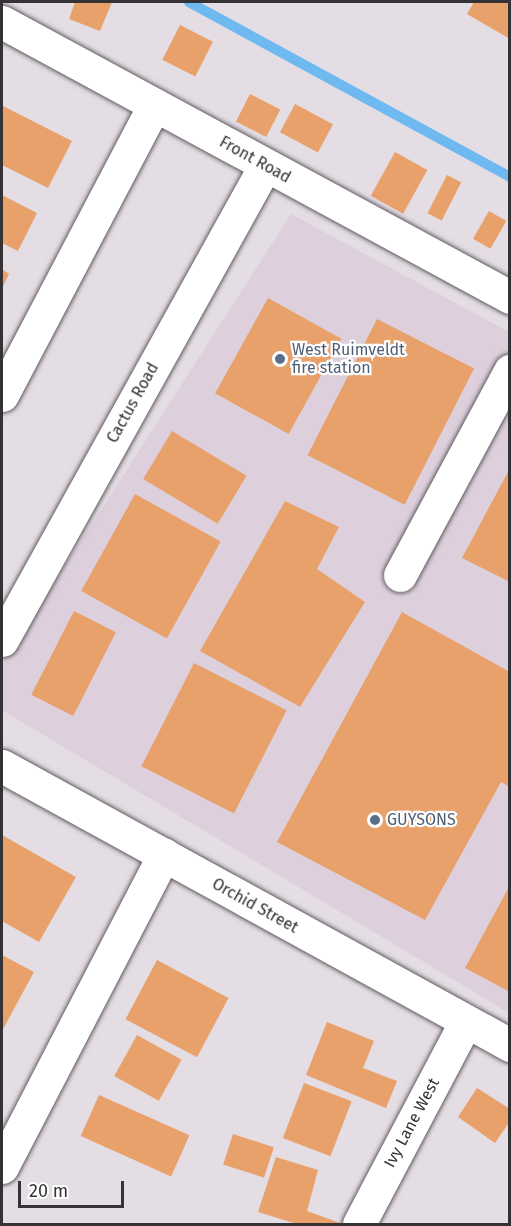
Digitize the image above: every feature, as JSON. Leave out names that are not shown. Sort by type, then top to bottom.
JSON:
[{"type":"street","name":"Front Road","points":[[2,22],[510,297]]},
{"type":"street","points":[[2,395],[154,106]]},
{"type":"street","name":"Cactus Road","points":[[2,640],[265,166]]},
{"type":"street","points":[[400,575],[510,371]]},
{"type":"street","name":"Orchid Street","points":[[2,766],[510,1045]]},
{"type":"street","points":[[2,1167],[164,855]]},
{"type":"street","name":"Ivy Lane West","points":[[359,1224],[466,1021]]},
{"type":"shaded area","points":[[291,214],[509,332],[509,1013],[2,710],[2,664]]},
{"type":"building","points":[[75,2],[112,2],[100,31],[69,19]]},
{"type":"building","points":[[474,2],[510,2],[510,39],[467,14]]},
{"type":"building","points":[[180,25],[213,42],[195,77],[162,60]]},
{"type":"building","points":[[250,94],[280,109],[266,137],[236,122]]},
{"type":"building","points":[[295,104],[333,124],[318,152],[280,132]]},
{"type":"building","points":[[3,106],[72,141],[48,188],[2,165]]},
{"type":"building","points":[[395,152],[427,170],[403,214],[371,196]]},
{"type":"building","points":[[447,175],[461,182],[442,221],[427,213]]},
{"type":"building","points":[[2,195],[37,213],[18,251],[2,243]]},
{"type":"building","points":[[489,211],[506,221],[490,249],[473,239]]},
{"type":"building","points":[[2,269],[9,274],[2,288]]},
{"type":"building","points":[[268,298],[341,339],[289,434],[215,393]]},
{"type":"building","points":[[377,319],[474,368],[405,505],[308,455]]},
{"type":"building","points":[[172,431],[247,476],[218,524],[143,479]]},
{"type":"building","points":[[510,468],[510,582],[462,558]]},
{"type":"building","points":[[135,494],[221,542],[167,639],[81,591]]},
{"type":"building","points":[[285,501],[339,527],[317,569],[365,602],[300,707],[200,651]]},
{"type":"building","points":[[74,611],[116,632],[73,716],[31,695]]},
{"type":"building","points":[[402,612],[510,672],[510,787],[501,782],[425,920],[277,842]]},
{"type":"building","points":[[194,663],[287,710],[234,814],[141,766]]},
{"type":"building","points":[[2,835],[76,877],[39,942],[2,921]]},
{"type":"building","points":[[510,885],[510,992],[465,968]]},
{"type":"building","points":[[2,955],[34,972],[2,1031]]},
{"type":"building","points":[[157,960],[229,998],[197,1057],[126,1019]]},
{"type":"building","points":[[327,1022],[374,1041],[363,1068],[397,1081],[386,1108],[306,1075]]},
{"type":"building","points":[[137,1035],[182,1060],[159,1101],[114,1076]]},
{"type":"building","points":[[304,1083],[352,1101],[330,1156],[283,1138]]},
{"type":"building","points":[[477,1088],[510,1109],[510,1121],[495,1143],[458,1117]]},
{"type":"building","points":[[99,1095],[189,1135],[171,1176],[81,1136]]},
{"type":"building","points":[[233,1134],[274,1147],[264,1178],[223,1164]]},
{"type":"building","points":[[276,1157],[318,1170],[307,1211],[343,1224],[297,1224],[258,1212]]},
{"type":"waterway","points":[[189,2],[510,177]]},
{"type":"place","name":"West Ruimveldt fire station","points":[[280,359]]},
{"type":"place","name":"GUYSONS","points":[[375,820]]}]
